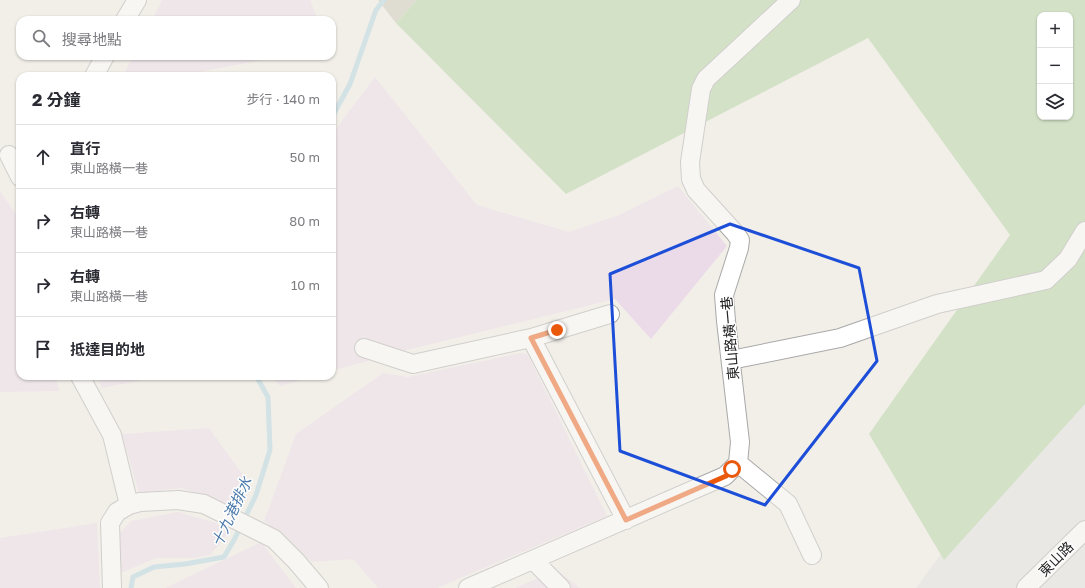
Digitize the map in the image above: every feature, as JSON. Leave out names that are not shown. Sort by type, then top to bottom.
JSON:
[{"type":"street","points":[[127,16],[136,0]]},
{"type":"street","name":"東山路橫一巷","points":[[738,462],[740,442],[724,295],[739,248],[740,240],[696,190],[691,179],[690,162],[701,89],[706,79],[791,0]]},
{"type":"street","points":[[96,72],[103,60]]},
{"type":"street","points":[[10,152],[16,167]]},
{"type":"street","points":[[731,360],[840,338],[937,304],[1046,280],[1068,259],[1085,231]]},
{"type":"street","points":[[364,348],[413,364],[531,338],[610,314]]},
{"type":"street","points":[[531,338],[626,520]]},
{"type":"street","points":[[82,380],[112,436],[129,505]]},
{"type":"street","points":[[468,588],[726,476],[738,462],[788,504],[812,555]]},
{"type":"street","points":[[112,588],[110,523],[117,512],[129,505],[140,502],[178,500],[204,504],[274,539],[296,561],[319,588]]},
{"type":"street","name":"東山路","points":[[1026,588],[1085,530]]},
{"type":"street","points":[[533,560],[561,588]]},
{"type":"highlighted area","points":[[730,224],[859,268],[877,361],[765,505],[620,451],[610,274]]},
{"type":"shaded area","points":[[162,0],[310,0],[316,16],[154,16]]},
{"type":"shaded area","points":[[378,0],[417,0],[396,23]]},
{"type":"shaded area","points":[[131,60],[262,60],[199,72],[125,72]]},
{"type":"shaded area","points":[[375,77],[477,205],[569,232],[619,215],[678,186],[727,246],[651,339],[615,299],[403,351],[336,370],[336,130]]},
{"type":"shaded area","points":[[0,191],[16,214],[16,380],[57,380],[59,391],[0,392]]},
{"type":"shaded area","points":[[521,353],[528,355],[607,516],[437,588],[378,588],[353,559],[312,562],[264,521],[296,434],[383,373],[408,377]]},
{"type":"shaded area","points":[[99,380],[143,380],[102,388]]},
{"type":"shaded area","points":[[275,380],[301,380],[280,386]]},
{"type":"shaded area","points":[[1085,393],[1085,588],[916,588],[1012,457]]},
{"type":"shaded area","points":[[209,428],[248,482],[235,508],[182,488],[139,493],[122,434]]},
{"type":"shaded area","points":[[178,512],[216,523],[228,534],[210,555],[196,558],[156,558],[121,573],[119,534],[131,521]]},
{"type":"shaded area","points":[[97,523],[100,588],[0,588],[0,538]]},
{"type":"shaded area","points":[[261,542],[296,588],[165,588]]},
{"type":"shaded area","points":[[557,570],[580,588],[515,588]]},
{"type":"green space","points":[[417,0],[1085,0],[1085,404],[944,560],[869,434],[1010,235],[868,38],[566,194],[396,23]]},
{"type":"waterway","name":"十九港排水","points":[[336,110],[350,84],[376,10],[384,0]]},
{"type":"waterway","name":"十九港排水","points":[[131,588],[133,577],[154,567],[185,564],[224,557],[256,495],[270,450],[268,397],[258,380]]},
{"type":"route","points":[[557,330],[531,338],[626,520],[726,476],[732,469]]}]
